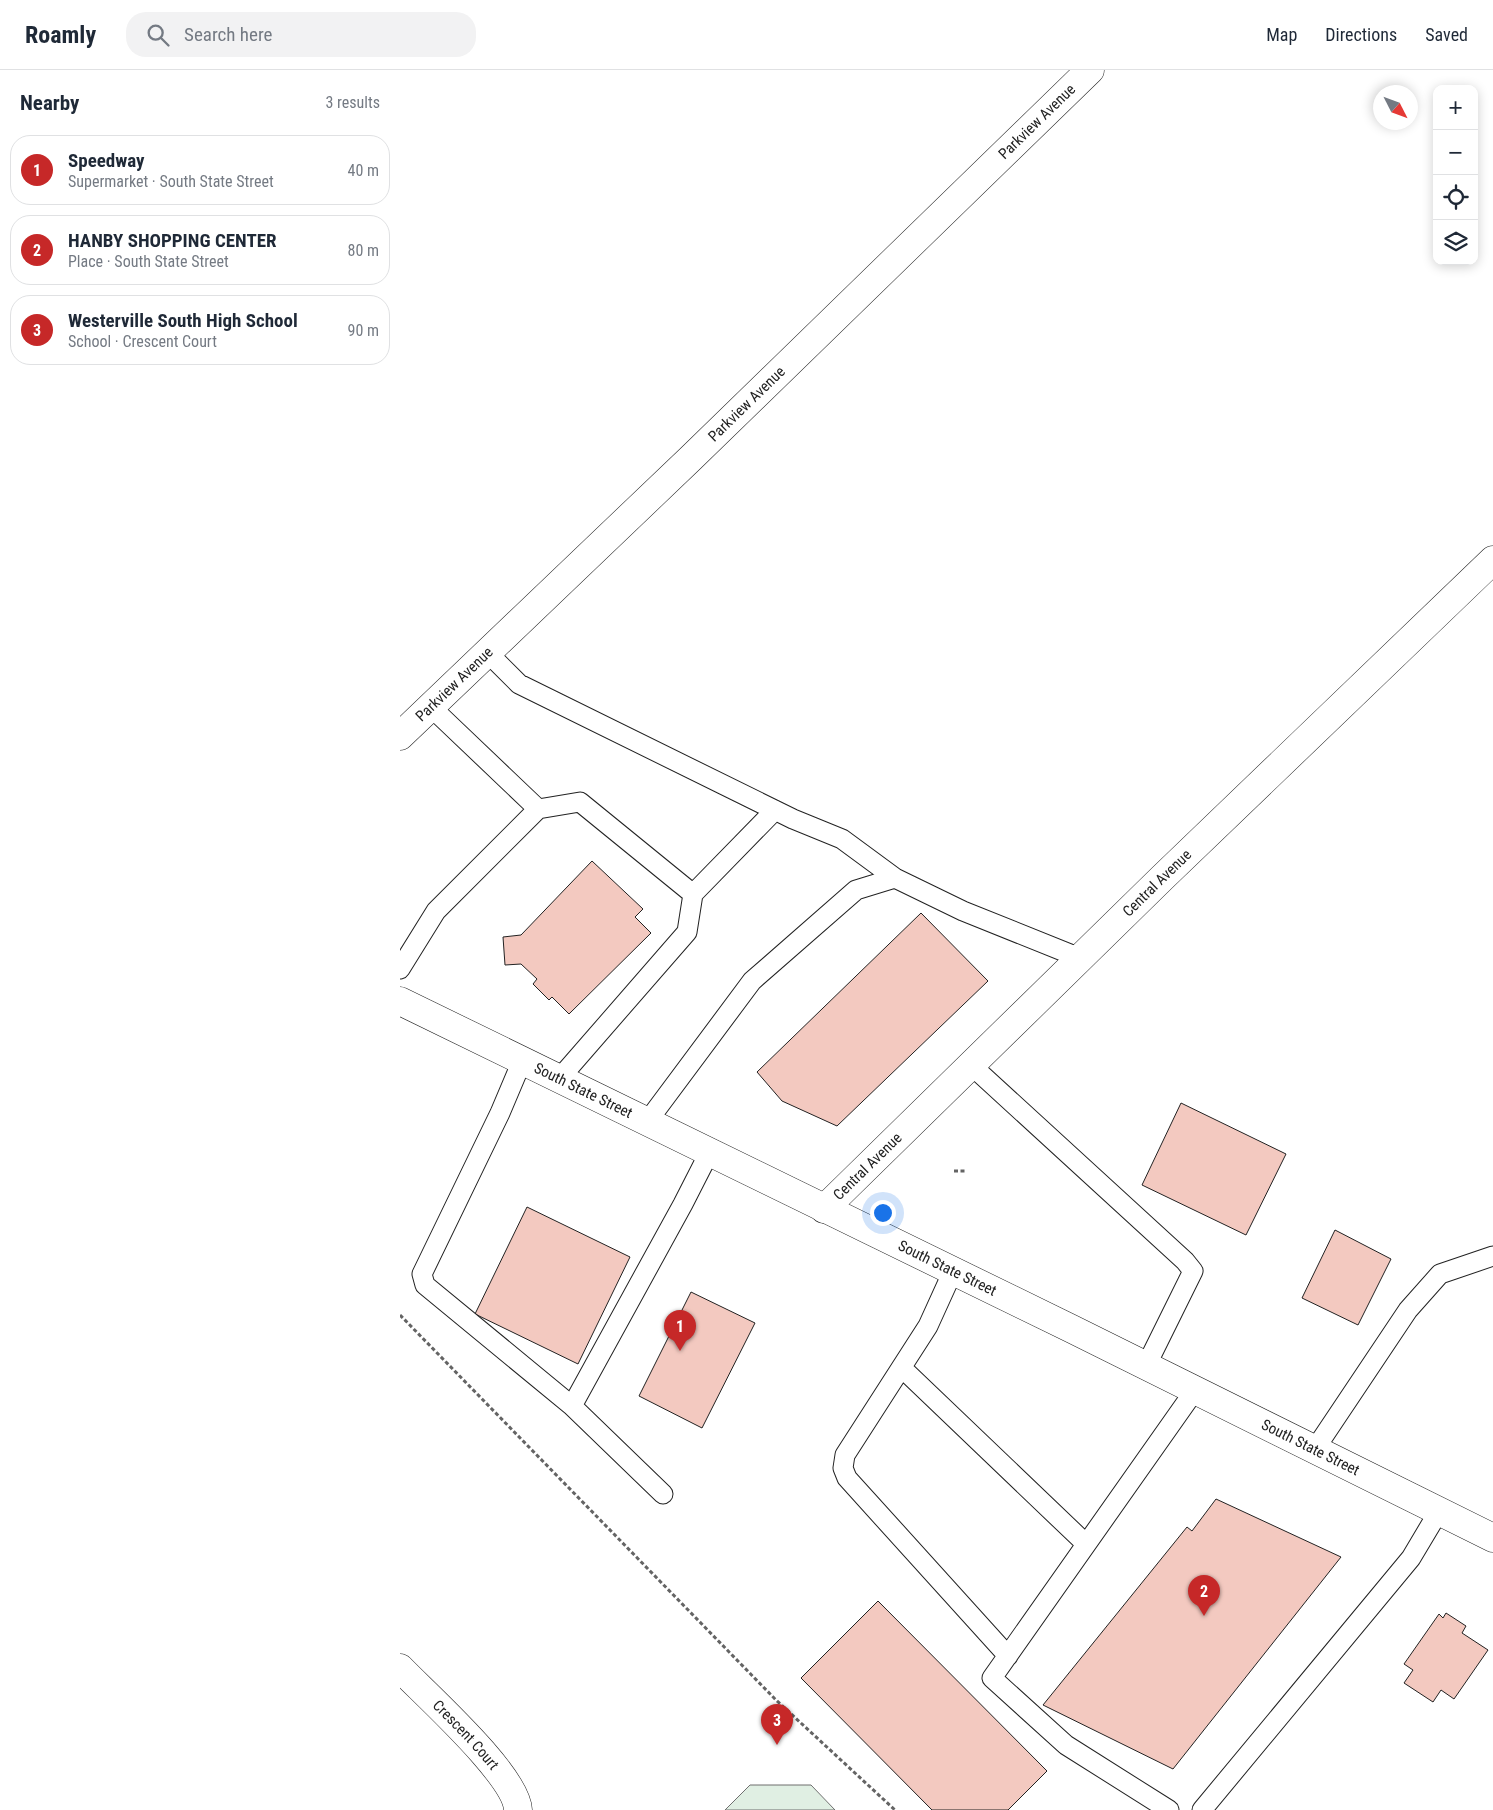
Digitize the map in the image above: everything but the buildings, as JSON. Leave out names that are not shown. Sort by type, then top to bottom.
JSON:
[{"type":"street","name":"Parkview Avenue","points":[[411,720],[488,652],[706,444],[1090,70]]},
{"type":"street","name":"Central Avenue","points":[[824,1209],[1080,958],[1493,560]]},
{"type":"street","name":"South State Street","points":[[400,1001],[1493,1538]]},
{"type":"street","name":"Crescent Court","points":[[400,1668],[493,1762],[511,1789],[518,1810]]},
{"type":"lane","points":[[488,652],[519,684],[776,810],[842,839],[895,878],[963,911],[1080,958]]},
{"type":"lane","points":[[411,720],[538,809]]},
{"type":"lane","points":[[400,969],[436,911],[538,809],[580,802],[692,894]]},
{"type":"lane","points":[[559,1080],[687,932],[692,894],[776,810]]},
{"type":"lane","points":[[647,1122],[752,981],[856,890],[895,878]]},
{"type":"lane","points":[[522,1061],[500,1113],[422,1274],[425,1285],[572,1406],[662,1494]]},
{"type":"lane","points":[[971,1065],[1185,1261],[1193,1271],[1146,1366]]},
{"type":"lane","points":[[572,1406],[709,1153]]},
{"type":"lane","points":[[1315,1450],[1408,1310],[1440,1274],[1493,1256]]},
{"type":"lane","points":[[953,1272],[928,1326],[845,1456],[843,1468],[847,1478],[1008,1656]]},
{"type":"lane","points":[[902,1368],[1086,1544]]},
{"type":"lane","points":[[1170,1810],[1066,1745],[992,1678],[1195,1390]]},
{"type":"lane","points":[[1202,1810],[1411,1558],[1439,1511]]},
{"type":"path","points":[[954,1171],[966,1171]]},
{"type":"path","points":[[400,1314],[776,1700],[896,1810]]},
{"type":"green space","points":[[750,1785],[811,1785],[835,1810],[725,1810]]},
{"type":"place","name":"Speedway","points":[[680,1351]]},
{"type":"place","name":"HANBY SHOPPING CENTER","points":[[1204,1616]]},
{"type":"place","name":"Westerville South High School","points":[[777,1745]]}]
